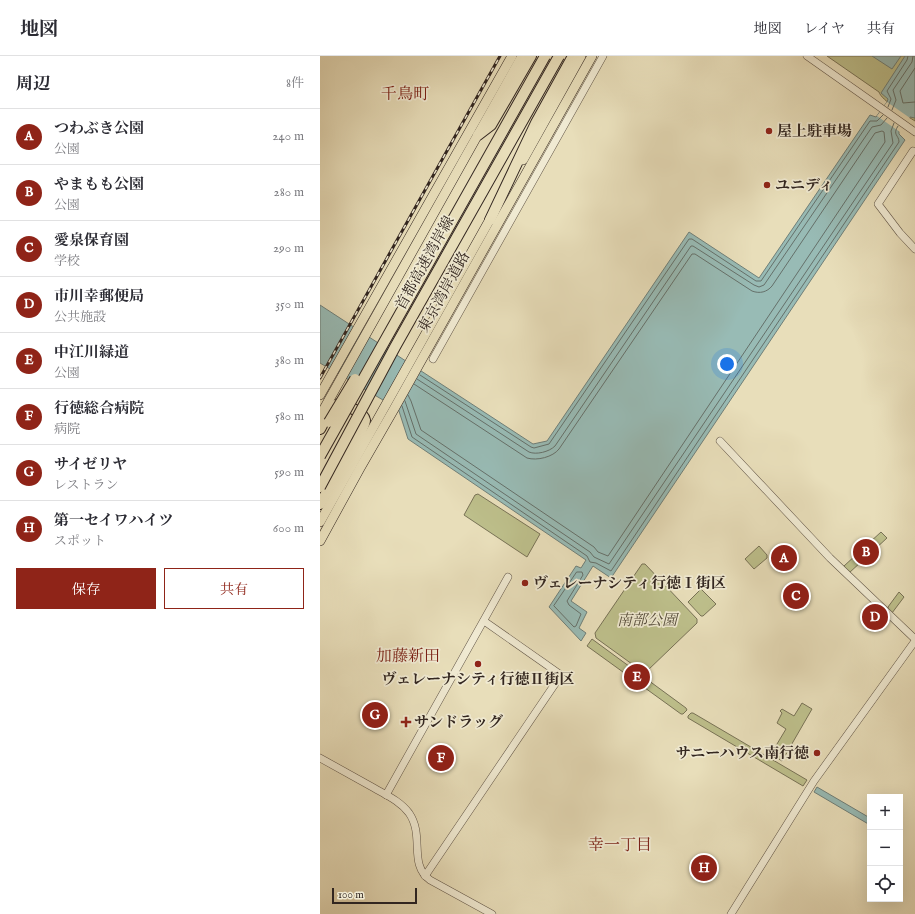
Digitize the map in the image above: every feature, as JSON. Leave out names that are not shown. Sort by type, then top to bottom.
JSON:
[{"type":"highway","points":[[320,395],[519,61],[531,56]]},
{"type":"highway","name":"首都高速湾岸線","points":[[320,456],[545,56]]},
{"type":"highway","name":"首都高速湾岸線","points":[[320,487],[391,354],[559,56]]},
{"type":"highway","points":[[490,220],[536,124],[573,56]]},
{"type":"highway","name":"東京湾岸道路","points":[[320,541],[480,247],[490,220],[582,56]]},
{"type":"highway","name":"東京湾岸道路","points":[[320,522],[417,347],[480,247],[592,56]]},
{"type":"highway","points":[[321,424],[428,213],[478,135],[491,125],[519,61]]},
{"type":"highway","points":[[320,402],[361,333],[388,294]]},
{"type":"highway","points":[[320,438],[370,354],[390,332]]},
{"type":"highway","points":[[360,468],[412,366],[417,347]]},
{"type":"highway","points":[[320,504],[361,432],[365,420],[360,413],[343,404],[339,404],[334,405],[321,424]]},
{"type":"street","points":[[433,359],[603,56]]},
{"type":"street","points":[[807,56],[915,132]]},
{"type":"street","points":[[913,151],[878,204],[900,233],[915,249]]},
{"type":"street","points":[[720,440],[830,558],[915,640],[814,781],[731,914]]},
{"type":"street","points":[[386,795],[508,577]]},
{"type":"street","points":[[424,876],[561,675],[484,621]]},
{"type":"street","points":[[320,758],[386,795],[406,809],[414,822],[418,836],[418,860],[420,869],[424,876],[492,914]]},
{"type":"green space","points":[[827,56],[915,56],[915,121],[884,99],[879,92]]},
{"type":"green space","points":[[478,494],[540,534],[527,557],[464,515],[475,495]]},
{"type":"green space","points":[[881,532],[887,538],[849,573],[844,569],[844,566]]},
{"type":"green space","points":[[759,546],[767,555],[767,558],[754,569],[745,559]]},
{"type":"green space","name":"南部公園","points":[[642,564],[645,564],[697,619],[697,623],[647,671],[643,672],[596,638],[595,633]]},
{"type":"green space","points":[[701,589],[716,604],[703,616],[701,616],[688,602]]},
{"type":"green space","points":[[899,592],[904,597],[892,613],[888,610],[888,607]]},
{"type":"green space","points":[[592,639],[687,710],[681,714],[587,646]]},
{"type":"green space","points":[[802,703],[812,709],[782,761],[771,754],[786,729],[777,723],[782,713],[780,711],[782,709],[794,716]]},
{"type":"green space","points":[[691,713],[807,780],[803,786],[688,718]]},
{"type":"water","points":[[872,56],[901,56],[892,69]]},
{"type":"water","points":[[905,56],[915,56],[915,118],[910,117],[899,131],[899,134],[905,140],[611,578],[593,566],[571,601],[587,612],[579,628],[586,633],[581,641],[549,607],[576,566],[581,568],[586,560],[408,439],[397,405],[383,400],[320,363],[320,305],[533,444],[547,441],[689,232],[759,278],[870,115],[876,117],[887,102],[888,99],[881,93]]},
{"type":"water","points":[[817,787],[867,816],[867,823],[814,792]]},
{"type":"pier","points":[[887,102],[910,118],[900,132],[877,116]]},
{"type":"railway","points":[[320,378],[500,56]]},
{"type":"place","name":"屋上駐車場","points":[[769,131]]},
{"type":"place","name":"ユニディ","points":[[767,185]]},
{"type":"place","name":"やまもも公園","points":[[866,552]]},
{"type":"place","name":"つわぶき公園","points":[[784,558]]},
{"type":"place","name":"ヴェレーナシティ行徳Ⅰ街区","points":[[525,583]]},
{"type":"place","name":"愛泉保育園","points":[[796,596]]},
{"type":"place","name":"市川幸郵便局","points":[[875,617]]},
{"type":"place","name":"ヴェレーナシティ行徳Ⅱ街区","points":[[478,664]]},
{"type":"place","name":"中江川緑道","points":[[637,677]]},
{"type":"place","name":"サイゼリヤ","points":[[375,715]]},
{"type":"place","name":"サンドラッグ","points":[[406,722]]},
{"type":"place","name":"サニーハウス南行徳","points":[[817,753]]},
{"type":"place","name":"行徳総合病院","points":[[441,758]]},
{"type":"place","name":"第一セイワハイツ","points":[[704,868]]},
{"type":"district","name":"千鳥町","points":[[405,95]]},
{"type":"district","name":"加藤新田","points":[[408,657]]},
{"type":"district","name":"幸一丁目","points":[[620,846]]}]
